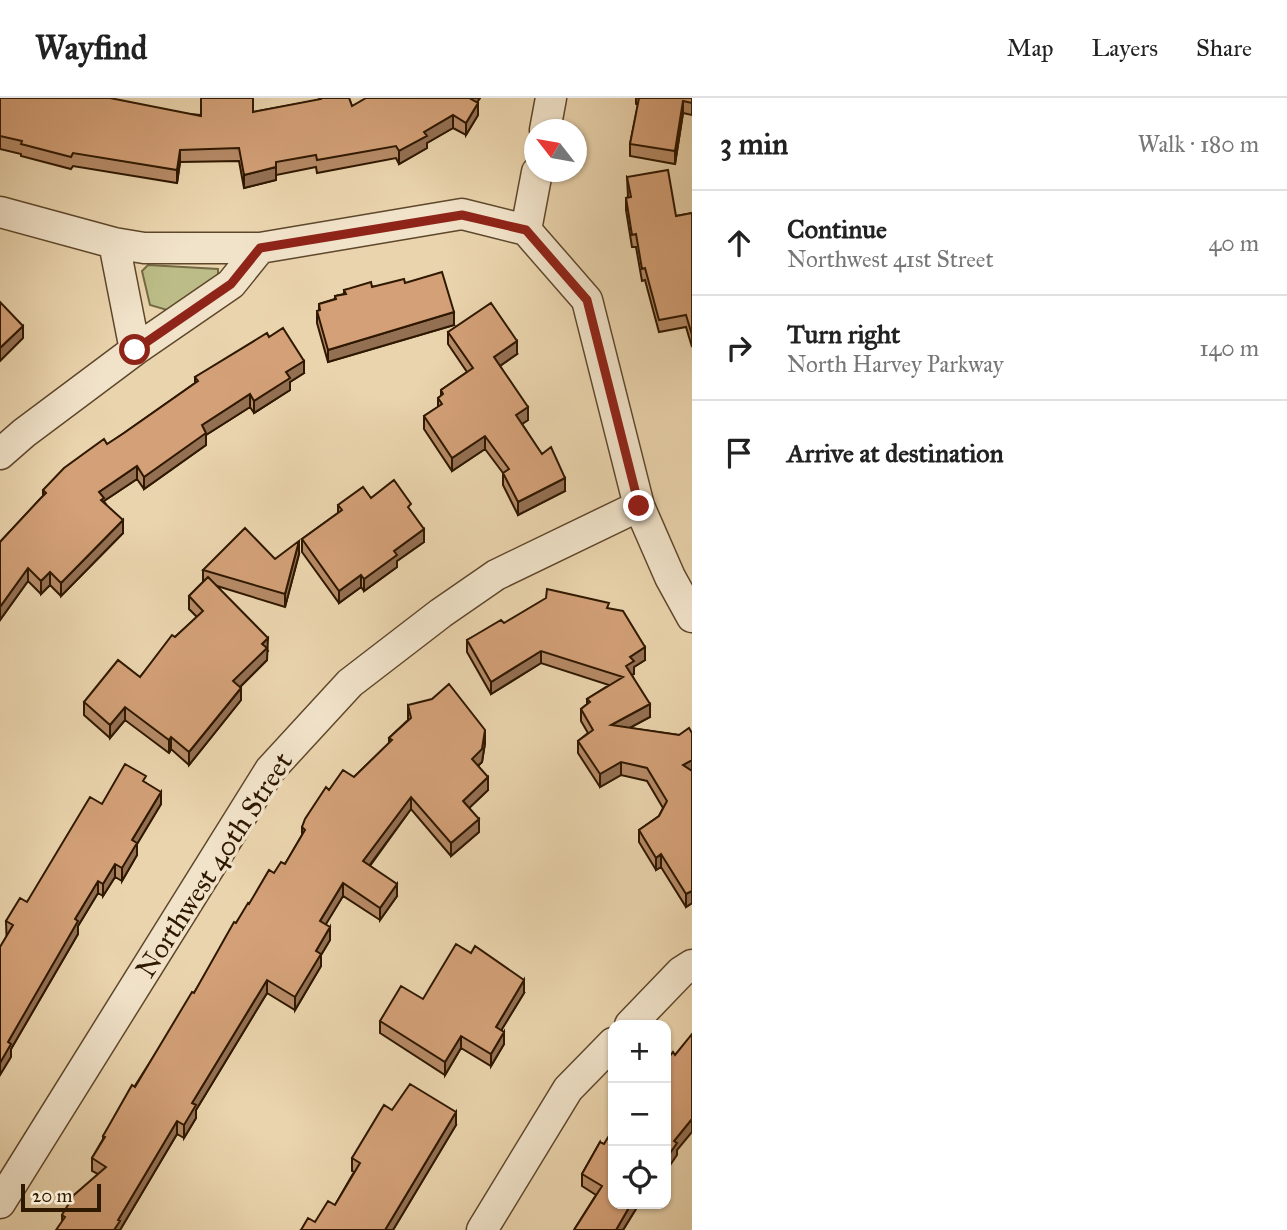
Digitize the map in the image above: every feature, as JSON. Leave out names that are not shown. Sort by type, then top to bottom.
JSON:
[{"type":"street","points":[[547,119],[551,98]]},
{"type":"street","points":[[526,230],[535,182]]},
{"type":"street","points":[[0,212],[114,243],[144,248],[260,248],[462,215],[526,230],[587,300],[639,506],[670,578],[692,617]]},
{"type":"street","points":[[114,243],[135,350]]},
{"type":"street","points":[[0,454],[135,350],[231,284],[260,248]]},
{"type":"street","name":"Northwest 40th Street","points":[[0,1203],[270,770],[350,683],[441,613],[496,575],[639,506]]},
{"type":"street","points":[[635,1020],[681,972],[692,965]]},
{"type":"street","points":[[482,1230],[569,1089],[608,1048]]},
{"type":"green space","points":[[148,265],[218,269],[218,279],[167,310],[150,305],[142,271]]},
{"type":"building","points":[[0,98],[110,98],[201,116],[201,98],[253,98],[253,112],[321,98],[349,98],[352,106],[366,98],[472,98],[478,103],[466,123],[453,115],[424,132],[427,136],[399,151],[396,146],[317,160],[316,155],[276,162],[276,167],[244,175],[239,148],[180,150],[177,170],[73,153],[71,157],[21,144],[22,141],[0,136]]},
{"type":"building","points":[[639,98],[692,98],[692,103],[683,101],[675,151],[630,144]]},
{"type":"building","points":[[668,170],[676,216],[692,213],[692,335],[686,315],[659,320],[645,268],[642,269],[636,234],[632,235],[626,198],[631,197],[627,177]]},
{"type":"building","points":[[442,272],[454,312],[328,350],[317,311],[320,310],[319,304],[346,294],[344,290],[371,282],[372,287],[404,279],[405,283]]},
{"type":"building","points":[[0,302],[23,326],[0,348]]},
{"type":"building","points":[[491,303],[517,341],[494,357],[528,407],[516,415],[542,454],[551,447],[565,478],[518,502],[503,473],[509,469],[485,436],[452,458],[424,416],[442,404],[438,398],[443,394],[441,390],[473,368],[448,332]]},
{"type":"building","points":[[283,328],[304,361],[286,372],[290,378],[254,401],[250,394],[202,425],[206,433],[144,477],[137,466],[99,492],[104,498],[101,500],[123,520],[61,583],[50,572],[41,581],[28,568],[0,607],[0,542],[46,493],[43,490],[64,468],[104,439],[107,444],[124,433],[198,381],[195,377],[267,333],[269,337]]},
{"type":"building","points":[[394,480],[411,504],[408,507],[424,529],[394,551],[397,555],[364,579],[361,575],[339,591],[302,539],[342,510],[338,505],[363,487],[371,498]]},
{"type":"building","points":[[245,528],[275,559],[299,541],[285,594],[203,570]]},
{"type":"building","points":[[208,577],[268,638],[262,644],[267,648],[233,681],[241,688],[189,752],[125,707],[110,725],[84,702],[118,660],[140,677],[172,635],[175,637],[203,611],[189,596]]},
{"type":"building","points":[[547,589],[609,603],[607,608],[623,611],[645,647],[630,657],[634,661],[626,666],[650,704],[611,725],[679,735],[689,728],[692,733],[692,760],[683,765],[692,771],[692,891],[686,894],[661,854],[656,858],[639,830],[659,816],[667,801],[647,768],[621,762],[600,774],[578,741],[593,730],[581,709],[590,702],[587,699],[623,677],[541,651],[491,682],[467,640],[501,620],[504,623],[546,598]]},
{"type":"building","points":[[449,684],[485,730],[482,749],[472,759],[488,777],[463,801],[479,819],[451,843],[411,797],[363,861],[397,884],[380,908],[343,883],[320,921],[330,927],[316,951],[321,954],[295,997],[267,980],[192,1103],[196,1105],[184,1125],[177,1121],[114,1230],[56,1230],[74,1195],[106,1167],[92,1158],[132,1085],[135,1087],[192,992],[194,993],[234,922],[236,923],[249,904],[269,870],[274,873],[281,862],[285,864],[305,830],[302,827],[305,819],[326,787],[329,790],[343,770],[354,777],[411,718],[408,705],[432,699]]},
{"type":"building","points":[[125,764],[146,776],[143,781],[161,792],[132,840],[137,843],[122,868],[115,864],[103,884],[98,881],[75,919],[78,921],[8,1042],[11,1044],[0,1063],[0,947],[13,925],[6,921],[20,898],[27,902],[90,797],[102,804]]},
{"type":"building","points":[[456,944],[471,953],[475,946],[524,980],[496,1027],[504,1032],[491,1054],[461,1036],[445,1062],[380,1021],[401,986],[423,999]]},
{"type":"building","points":[[692,1034],[692,1119],[674,1141],[677,1143],[671,1152],[671,1055],[673,1052],[675,1055]]},
{"type":"building","points":[[410,1084],[456,1112],[385,1230],[301,1230],[308,1218],[315,1222],[328,1201],[335,1205],[360,1163],[352,1158],[384,1105],[392,1110]]},
{"type":"building","points":[[608,1137],[608,1209],[628,1209],[616,1230],[574,1230],[602,1186],[582,1174],[600,1142],[604,1144]]},
{"type":"route","points":[[135,350],[231,284],[260,248],[462,215],[526,230],[587,300],[639,506]]}]
